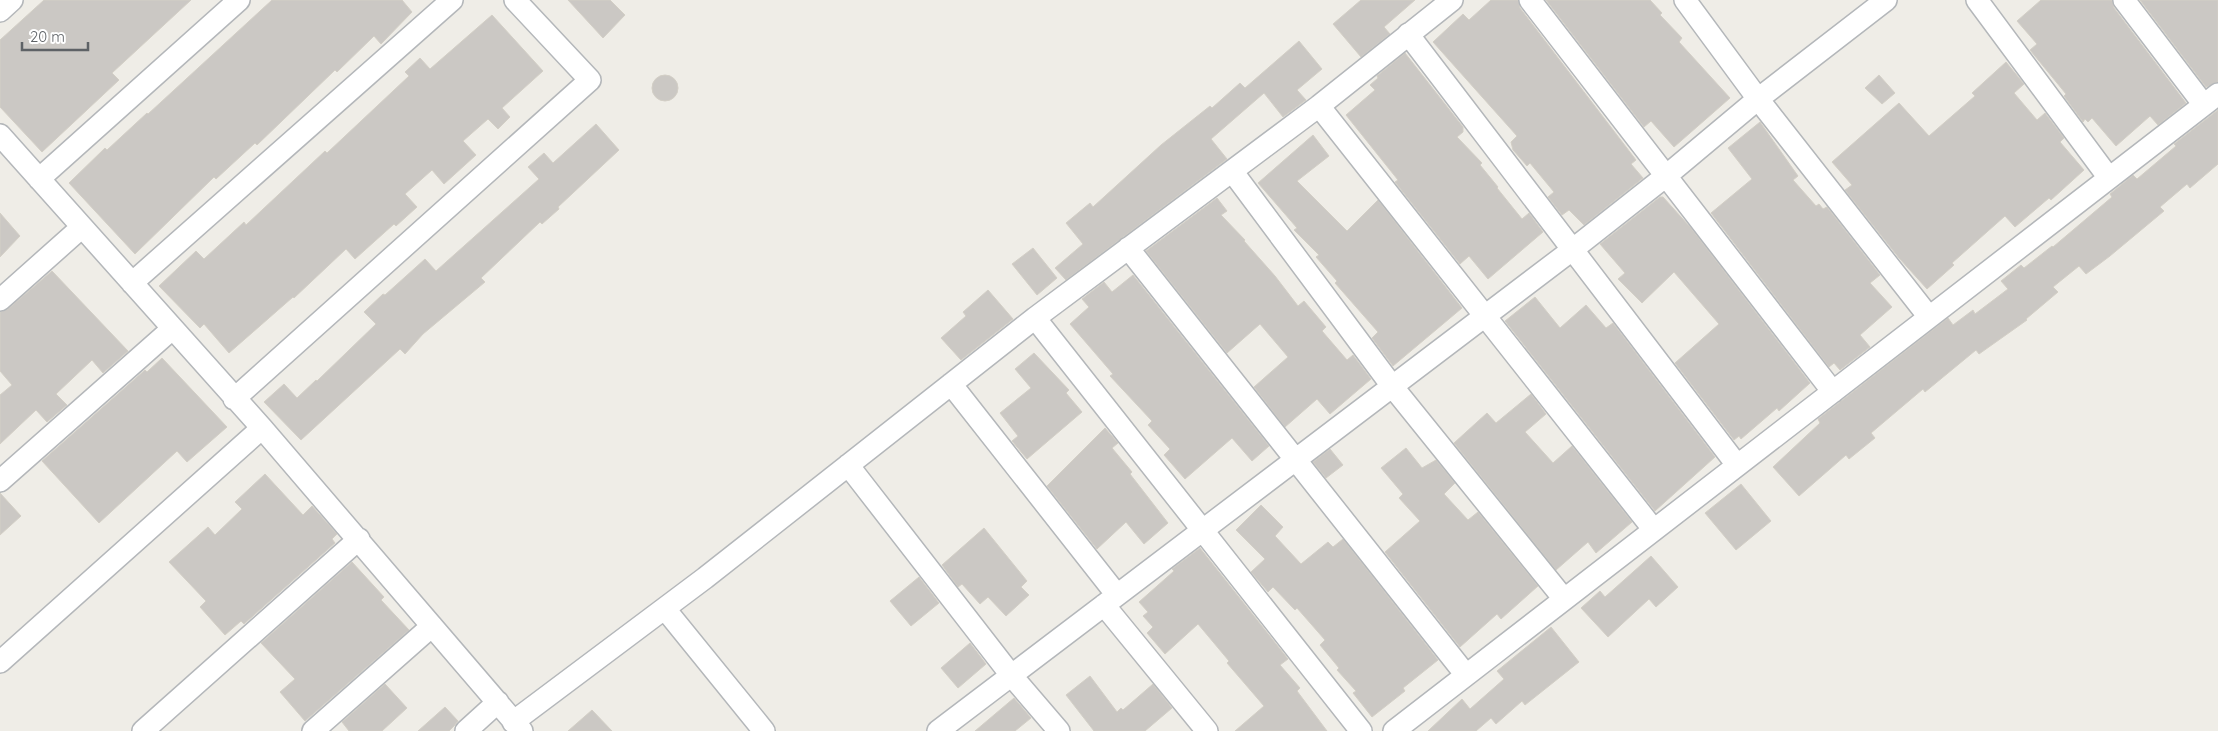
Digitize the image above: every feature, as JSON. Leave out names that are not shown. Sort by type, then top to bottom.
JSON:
[{"type":"street","points":[[0,11],[12,0]]},
{"type":"street","points":[[39,179],[240,0]]},
{"type":"street","points":[[132,283],[452,0]]},
{"type":"street","points":[[234,399],[590,80],[514,0]]},
{"type":"street","points":[[0,135],[359,538],[518,726],[1034,318],[1320,106],[1452,0]]},
{"type":"street","points":[[1530,0],[1833,392]]},
{"type":"street","points":[[1685,0],[1758,99],[1929,317]]},
{"type":"street","points":[[938,731],[1572,250],[1666,176],[1758,99],[1886,0]]},
{"type":"street","points":[[1977,0],[2110,178]]},
{"type":"street","points":[[1394,731],[2211,99],[2124,0]]},
{"type":"street","points":[[1408,34],[1738,465]]},
{"type":"street","points":[[1320,106],[1654,530]]},
{"type":"street","points":[[1232,171],[1392,386],[1564,600]]},
{"type":"street","points":[[0,300],[82,227]]},
{"type":"street","points":[[1128,248],[1466,675]]},
{"type":"street","points":[[1034,318],[1362,731]]},
{"type":"street","points":[[0,481],[172,329]]},
{"type":"street","points":[[952,384],[1207,731]]},
{"type":"street","points":[[0,662],[262,428]]},
{"type":"street","points":[[848,465],[1011,675],[1059,731]]},
{"type":"street","points":[[143,731],[359,538]]},
{"type":"street","points":[[665,609],[764,731]]},
{"type":"street","points":[[313,731],[432,626]]},
{"type":"street","points":[[466,731],[498,702]]},
{"type":"building","points":[[44,0],[191,0],[112,73],[119,80],[42,152],[0,107],[0,40]]},
{"type":"building","points":[[272,0],[402,0],[412,12],[381,44],[374,36],[337,72],[335,70],[257,145],[255,143],[216,179],[214,177],[135,254],[69,183],[105,148],[107,150],[148,114]]},
{"type":"building","points":[[568,0],[610,0],[625,15],[603,38]]},
{"type":"building","points":[[1361,0],[1415,0],[1384,27],[1390,34],[1361,57],[1333,24]]},
{"type":"building","points":[[1491,0],[1518,0],[1520,8],[1636,160],[1631,164],[1643,178],[1584,225],[1569,210],[1562,215],[1548,197],[1554,192],[1530,163],[1527,166],[1513,150],[1511,142],[1517,136],[1433,42],[1463,14],[1469,20]]},
{"type":"building","points":[[1546,0],[1650,0],[1662,13],[1660,15],[1682,38],[1679,42],[1730,98],[1674,147],[1651,121],[1644,127]]},
{"type":"building","points":[[2041,0],[2112,0],[2114,8],[2186,103],[2158,125],[2150,116],[2116,146],[2092,118],[2088,122],[2085,119],[2083,122],[2064,96],[2066,94],[2030,50],[2037,44],[2017,21]]},
{"type":"building","points":[[2140,0],[2218,0],[2218,82],[2206,87]]},
{"type":"building","points":[[492,15],[543,71],[502,108],[510,117],[498,129],[488,119],[463,141],[476,155],[444,184],[432,170],[405,194],[417,207],[396,226],[394,224],[355,259],[346,249],[294,298],[229,353],[204,324],[200,328],[159,286],[196,251],[204,259],[244,222],[246,225],[325,151],[327,153],[409,76],[405,72],[420,58],[430,69]]},
{"type":"building","points":[[1299,41],[1322,69],[1297,90],[1306,100],[1283,117],[1264,93],[1211,139],[1227,159],[1066,280],[1055,268],[1083,244],[1066,223],[1090,203],[1093,207],[1161,145],[1210,106],[1212,108],[1240,83],[1245,88]]},
{"type":"building","points":[[1405,53],[1463,127],[1463,132],[1457,137],[1482,163],[1480,165],[1522,219],[1529,213],[1543,232],[1488,279],[1469,256],[1460,264],[1395,182],[1398,180],[1346,115],[1375,90],[1370,85],[1378,78],[1377,76]]},
{"type":"building","points":[[2006,62],[2024,84],[2014,93],[2037,120],[2045,113],[2064,138],[2060,142],[2084,170],[2051,200],[2049,198],[2015,227],[2005,216],[1952,263],[1954,265],[1927,289],[1899,258],[1845,190],[1852,185],[1832,162],[1899,103],[1929,136],[1975,96],[1972,93]]},
{"type":"building","points":[[665,75],[674,79],[678,88],[674,97],[665,101],[656,97],[652,88],[656,79]]},
{"type":"building","points":[[1879,75],[1895,93],[1882,104],[1865,88]]},
{"type":"building","points":[[2218,110],[2218,164],[2190,188],[2187,184],[2160,207],[2164,211],[2110,256],[2086,274],[2079,266],[2053,287],[2058,292],[2027,320],[1979,354],[1976,350],[1925,392],[1923,389],[1871,433],[1875,438],[1849,459],[1846,455],[1799,496],[1773,467],[1820,423],[1818,419],[1948,318],[1953,325],[1973,310],[1975,314],[2008,289],[2001,281],[2021,265],[2024,268],[2053,247],[2112,197],[2110,194],[2133,175],[2137,179],[2176,146],[2174,144]]},
{"type":"building","points":[[1760,122],[1798,176],[1793,180],[1816,206],[1819,204],[1823,209],[1827,207],[1880,275],[1870,283],[1892,307],[1860,335],[1870,347],[1840,370],[1834,363],[1829,367],[1711,213],[1752,179],[1728,148]]},
{"type":"building","points":[[596,124],[619,150],[558,207],[559,209],[542,224],[540,222],[481,278],[485,282],[423,334],[405,354],[400,349],[301,440],[264,402],[284,384],[297,398],[376,324],[364,312],[383,294],[385,295],[425,259],[436,271],[539,179],[528,167],[544,153],[553,163]]},
{"type":"building","points":[[1313,135],[1329,156],[1297,181],[1347,231],[1378,200],[1462,308],[1393,366],[1372,338],[1378,332],[1335,283],[1337,281],[1316,257],[1319,255],[1294,230],[1297,228],[1258,183]]},
{"type":"building","points":[[1660,197],[1663,197],[1691,228],[1810,383],[1779,411],[1777,408],[1741,439],[1739,436],[1734,440],[1675,363],[1719,324],[1674,272],[1642,303],[1618,279],[1625,273],[1600,244]]},
{"type":"building","points":[[1217,198],[1227,211],[1221,215],[1245,240],[1298,306],[1304,301],[1326,327],[1322,331],[1347,360],[1353,355],[1371,379],[1330,414],[1317,399],[1285,427],[1254,387],[1288,357],[1260,324],[1227,353],[1146,251]]},
{"type":"building","points":[[0,213],[20,236],[0,257]]},
{"type":"building","points":[[1033,248],[1057,278],[1037,295],[1012,264]]},
{"type":"building","points":[[52,271],[128,351],[103,373],[92,360],[56,394],[67,405],[47,422],[36,410],[0,444],[0,395],[12,385],[0,371],[0,312],[8,309]]},
{"type":"building","points":[[1133,275],[1269,446],[1252,461],[1232,438],[1185,479],[1164,455],[1170,449],[1148,425],[1152,421],[1110,376],[1113,374],[1070,324],[1089,307],[1082,299],[1104,282],[1112,292]]},
{"type":"building","points":[[988,290],[1013,319],[961,360],[941,338],[966,316],[963,312]]},
{"type":"building","points":[[1535,297],[1560,328],[1586,305],[1606,328],[1613,323],[1715,457],[1655,511],[1505,321]]},
{"type":"building","points":[[1034,353],[1069,390],[1066,393],[1082,412],[1027,459],[1012,441],[1018,436],[1000,413],[1031,388],[1015,369]]},
{"type":"building","points":[[162,358],[227,427],[187,462],[177,451],[99,523],[42,461],[145,370],[147,372]]},
{"type":"building","points":[[1531,394],[1546,414],[1525,432],[1553,463],[1572,446],[1632,522],[1596,553],[1588,542],[1556,570],[1454,443],[1487,413],[1496,423]]},
{"type":"building","points":[[1105,428],[1118,443],[1112,448],[1132,472],[1130,474],[1168,523],[1144,544],[1126,522],[1097,549],[1047,486]]},
{"type":"building","points":[[1406,448],[1422,468],[1436,460],[1455,483],[1444,494],[1468,520],[1478,512],[1538,586],[1501,619],[1497,614],[1460,647],[1385,552],[1420,521],[1399,498],[1403,494],[1381,468]]},
{"type":"building","points":[[1330,449],[1343,465],[1326,478],[1313,462]]},
{"type":"building","points":[[265,474],[303,515],[312,506],[337,534],[332,539],[335,543],[244,624],[241,621],[225,635],[200,607],[206,601],[169,562],[208,527],[215,535],[242,509],[235,502]]},
{"type":"building","points":[[1741,484],[1771,521],[1736,550],[1705,513]]},
{"type":"building","points":[[0,493],[21,516],[0,535]]},
{"type":"building","points":[[1261,505],[1283,527],[1275,536],[1301,564],[1328,542],[1333,547],[1343,539],[1438,660],[1403,688],[1405,691],[1372,717],[1353,693],[1356,691],[1337,670],[1339,668],[1320,645],[1325,640],[1297,608],[1295,610],[1273,587],[1268,592],[1251,572],[1265,559],[1236,530]]},
{"type":"building","points":[[984,528],[1027,581],[1021,587],[1029,595],[1006,616],[988,597],[980,604],[962,584],[958,587],[942,565]]},
{"type":"building","points":[[1200,548],[1288,659],[1280,665],[1300,688],[1297,691],[1327,731],[1235,731],[1264,706],[1227,663],[1229,661],[1198,624],[1165,654],[1147,633],[1153,627],[1143,616],[1148,612],[1139,602],[1174,571],[1172,569]]},
{"type":"building","points":[[1651,556],[1678,587],[1656,607],[1649,599],[1608,637],[1581,608],[1600,591],[1605,597]]},
{"type":"building","points":[[352,562],[384,597],[381,600],[409,630],[305,721],[280,692],[295,679],[261,643]]},
{"type":"building","points":[[919,577],[939,603],[911,626],[890,601]]},
{"type":"building","points":[[1551,627],[1579,662],[1525,705],[1522,701],[1496,724],[1491,718],[1476,731],[1428,731],[1462,699],[1470,709],[1504,679],[1497,671]]},
{"type":"building","points":[[970,643],[986,664],[958,688],[941,668]]},
{"type":"building","points":[[1090,676],[1117,712],[1121,708],[1123,710],[1153,684],[1172,708],[1145,731],[1094,731],[1066,695]]},
{"type":"building","points":[[385,684],[407,708],[382,731],[349,731],[342,722]]},
{"type":"building","points":[[1014,698],[1031,718],[1015,731],[975,731]]},
{"type":"building","points":[[445,707],[458,721],[449,731],[418,731]]},
{"type":"building","points":[[592,710],[612,731],[568,731]]}]
